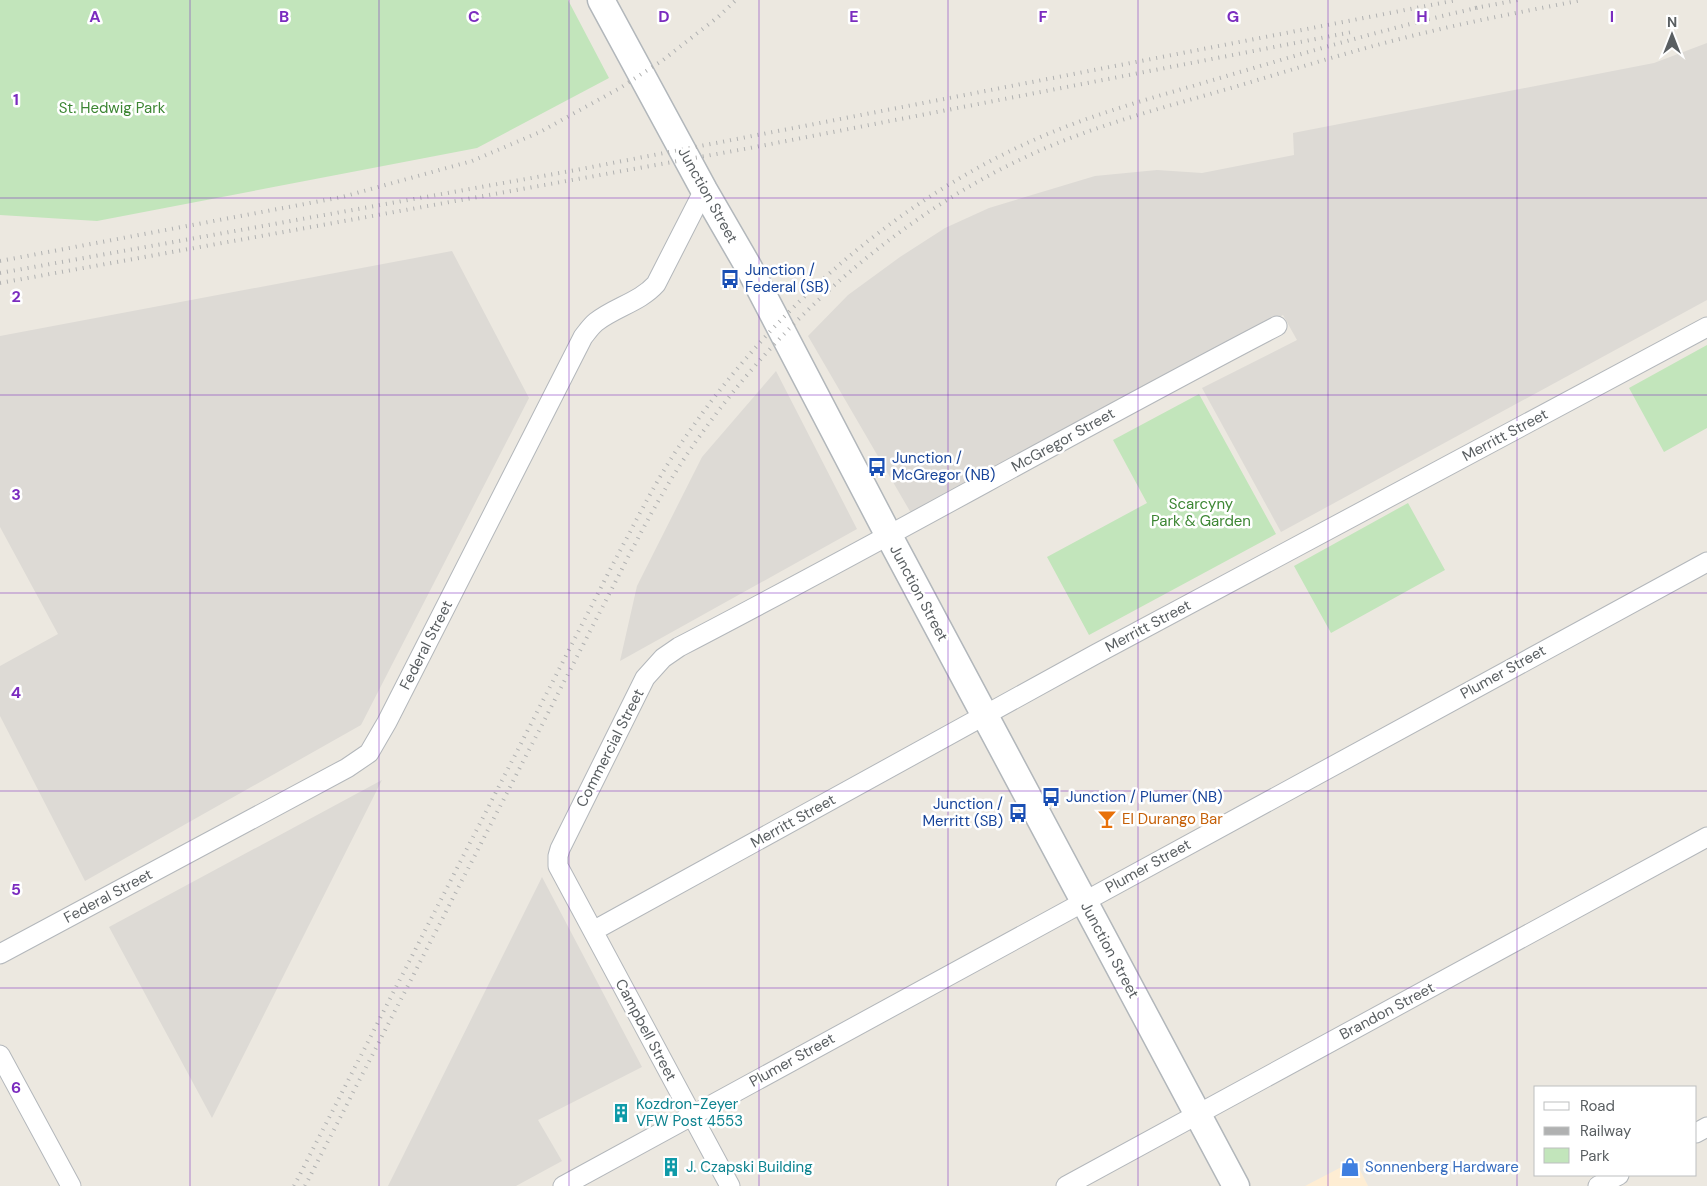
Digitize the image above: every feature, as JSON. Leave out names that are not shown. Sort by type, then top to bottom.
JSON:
[{"type":"street","name":"Junction Street","points":[[601,0],[704,190],[748,266],[888,536],[1236,1186]]},
{"type":"street","name":"Federal Street","points":[[0,954],[347,768],[369,753],[387,722],[583,337],[594,323],[639,298],[650,291],[656,284],[704,190]]},
{"type":"street","name":"McGregor Street","points":[[692,641],[787,592],[1156,389],[1277,326]]},
{"type":"street","name":"Merritt Street","points":[[593,931],[1104,649],[1707,327]]},
{"type":"street","name":"Plumer Street","points":[[562,1186],[1707,562]]},
{"type":"street","name":"Commercial Street","points":[[561,874],[558,866],[560,849],[646,678],[663,658],[692,641]]},
{"type":"street","name":"Brandon Street","points":[[1066,1186],[1707,837]]},
{"type":"street","name":"Campbell Street","points":[[561,874],[730,1186]]},
{"type":"street","points":[[0,1055],[71,1186]]},
{"type":"street","points":[[1598,1186],[1617,1176]]},
{"type":"shaded area","points":[[1707,43],[1707,300],[1281,532],[1202,388],[1297,340],[1283,315],[911,513],[808,336],[848,295],[900,257],[945,228],[989,208],[1095,176],[1157,170],[1202,173],[1294,155],[1293,133],[1654,63]]},
{"type":"shaded area","points":[[452,251],[529,398],[361,725],[85,881],[0,716],[0,666],[58,634],[0,527],[0,336]]},
{"type":"shaded area","points":[[776,371],[857,529],[620,661],[637,586],[702,457]]},
{"type":"shaded area","points":[[382,780],[212,1118],[109,927]]},
{"type":"shaded area","points":[[542,877],[642,1067],[538,1120],[562,1161],[516,1186],[388,1186]]},
{"type":"shaded area","name":"Sonnenberg Hardware","points":[[1355,1160],[1368,1186],[1305,1186]]},
{"type":"green space","name":"St. Hedwig Park","points":[[0,0],[568,0],[609,78],[477,148],[97,221],[0,215]]},
{"type":"green space","points":[[1707,345],[1707,428],[1664,452],[1629,388]]},
{"type":"green space","name":"Scarcyny Park & Garden","points":[[1199,394],[1276,534],[1089,635],[1047,557],[1147,503],[1113,440]]},
{"type":"green space","points":[[1408,503],[1445,570],[1331,633],[1294,566]]},
{"type":"railway","points":[[0,261],[342,197],[472,161],[540,132],[620,88],[663,60],[718,17],[736,0]]},
{"type":"railway","points":[[0,273],[576,170],[1457,0]]},
{"type":"railway","points":[[1475,8],[1518,0]]},
{"type":"railway","points":[[305,1186],[659,499],[702,433],[734,390],[808,310],[848,273],[936,207],[982,179],[1055,144],[1134,116],[1336,56],[1470,22],[1582,0]]},
{"type":"railway","points":[[294,1186],[613,564],[672,456],[718,393],[757,346],[799,302],[844,261],[892,223],[942,189],[995,159],[1050,133],[1117,109],[1293,56],[1386,30],[1481,7]]},
{"type":"railway","points":[[0,283],[750,148],[1352,32]]},
{"type":"place","name":"Junction / Federal (SB)","points":[[730,279]]},
{"type":"place","name":"Junction / McGregor (NB)","points":[[877,467]]},
{"type":"place","name":"Junction / Plumer (NB)","points":[[1051,797]]},
{"type":"place","name":"Junction / Merritt (SB)","points":[[1018,813]]},
{"type":"place","name":"El Durango Bar","points":[[1107,819]]},
{"type":"place","name":"Kozdron-Zeyer VFW Post 4553","points":[[621,1113]]},
{"type":"place","name":"J. Czapski Building","points":[[671,1167]]},
{"type":"place","name":"Sonnenberg Hardware","points":[[1350,1167]]}]
